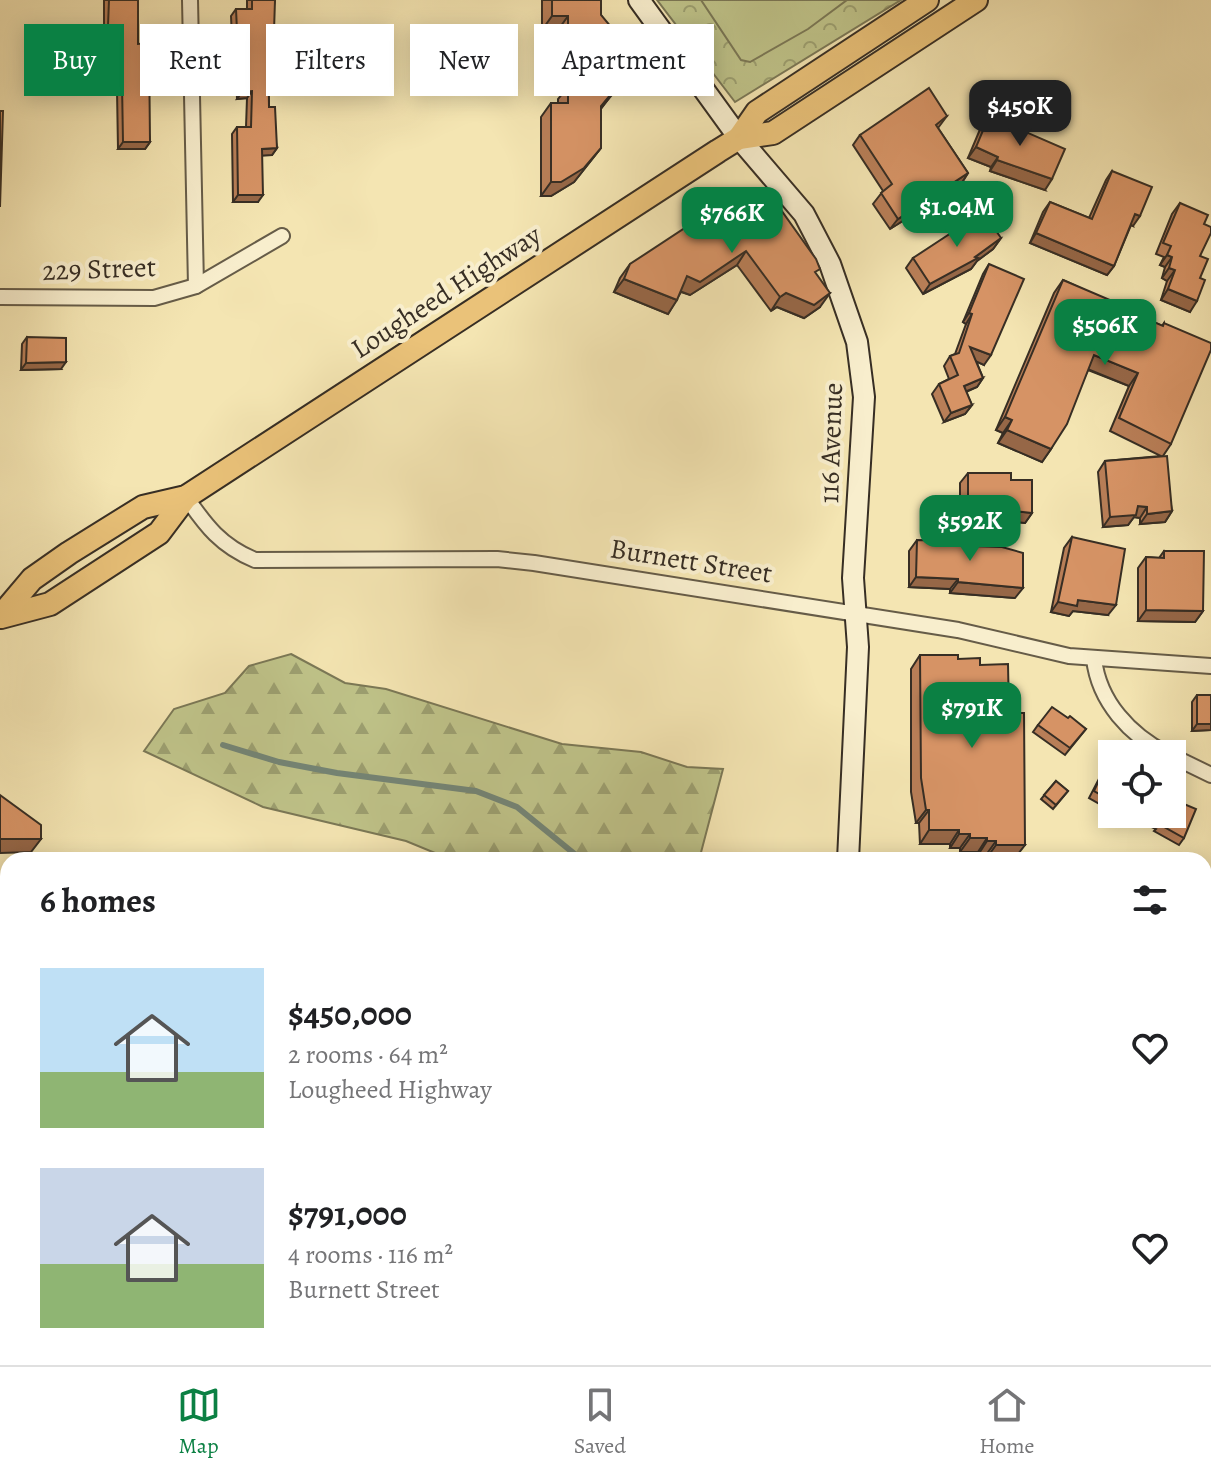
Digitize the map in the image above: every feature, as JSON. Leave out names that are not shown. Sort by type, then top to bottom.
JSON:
[{"type":"main road","name":"Lougheed Highway","points":[[0,616],[32,579],[69,553],[143,507],[186,497],[739,138],[757,112],[927,0]]},
{"type":"main road","name":"Lougheed Highway","points":[[739,138],[773,133],[976,0]]},
{"type":"main road","name":"Lougheed Highway","points":[[0,616],[50,604],[159,533],[186,497]]},
{"type":"street","points":[[190,0],[196,286]]},
{"type":"street","name":"116 Avenue","points":[[639,0],[739,138],[804,214],[830,264],[857,342],[864,397],[853,578],[857,613],[848,852]]},
{"type":"street","name":"229 Street","points":[[0,297],[154,298],[196,286],[282,236]]},
{"type":"street","name":"Burnett Street","points":[[186,497],[209,531],[230,550],[255,560],[497,559],[857,613],[958,630],[1094,659],[1211,666]]},
{"type":"street","points":[[1094,659],[1098,682],[1113,708],[1128,727],[1148,740]]},
{"type":"street","points":[[1186,763],[1211,775]]},
{"type":"green space","points":[[657,0],[901,0],[735,102],[714,75],[714,24],[675,24]]},
{"type":"green space","points":[[701,0],[847,0],[808,29],[750,62],[741,60]]},
{"type":"green space","points":[[291,654],[345,683],[386,689],[562,744],[641,752],[687,767],[723,769],[701,852],[433,852],[406,841],[263,807],[144,751],[174,709],[225,693],[249,666]]},
{"type":"building","points":[[109,0],[138,0],[140,96],[150,96],[150,142],[123,142],[124,24],[108,24]]},
{"type":"building","points":[[252,0],[275,0],[274,24],[266,24],[266,96],[269,96],[269,107],[275,107],[277,148],[262,149],[263,195],[238,195],[237,127],[251,127],[252,91],[250,24],[237,24],[236,9],[252,9]]},
{"type":"building","points":[[552,0],[601,0],[601,15],[609,24],[568,24],[568,16],[552,16]]},
{"type":"building","points":[[929,88],[947,116],[936,125],[968,173],[898,219],[881,193],[892,184],[860,135]]},
{"type":"building","points":[[568,96],[609,96],[601,106],[601,148],[584,168],[561,182],[551,182],[551,103],[568,103]]},
{"type":"building","points":[[0,111],[3,111],[0,207]]},
{"type":"building","points":[[989,116],[1065,149],[1052,179],[997,160],[998,157],[976,147]]},
{"type":"building","points":[[1112,171],[1152,187],[1140,216],[1135,214],[1114,266],[1036,233],[1050,202],[1092,219]]},
{"type":"building","points":[[732,197],[752,227],[776,209],[781,210],[816,259],[820,269],[815,272],[830,293],[814,305],[786,293],[780,297],[746,251],[700,282],[687,276],[677,300],[624,279],[630,264]]},
{"type":"building","points":[[1180,203],[1208,215],[1204,224],[1211,227],[1200,256],[1208,259],[1200,278],[1205,280],[1197,301],[1168,289],[1175,270],[1169,268],[1172,257],[1167,255],[1171,246],[1163,243]]},
{"type":"building","points":[[983,212],[1001,238],[975,257],[978,258],[930,284],[913,258]]},
{"type":"building","points":[[989,264],[1024,279],[991,355],[970,347],[983,378],[964,386],[972,405],[951,413],[939,384],[958,375],[950,356],[959,353],[972,314],[969,313]]},
{"type":"building","points":[[1063,280],[1138,312],[1137,315],[1211,343],[1211,350],[1171,444],[1119,418],[1138,373],[1094,355],[1067,424],[1051,449],[1007,430],[1012,420],[1005,417]]},
{"type":"building","points":[[27,337],[66,338],[66,362],[26,363]]},
{"type":"building","points":[[1167,456],[1172,511],[1147,514],[1147,507],[1138,506],[1136,515],[1110,517],[1105,461]]},
{"type":"building","points":[[968,473],[1011,473],[1011,480],[1032,480],[1032,513],[968,506]]},
{"type":"building","points":[[1072,537],[1125,549],[1116,605],[1078,600],[1077,606],[1058,602]]},
{"type":"building","points":[[917,540],[960,541],[969,546],[1002,547],[1023,553],[1023,588],[916,577]]},
{"type":"building","points":[[1164,551],[1204,551],[1203,611],[1146,610],[1146,557],[1164,558]]},
{"type":"building","points":[[920,655],[958,655],[958,659],[980,658],[980,665],[1008,664],[1009,713],[1024,713],[1025,845],[996,845],[996,841],[987,841],[987,838],[970,838],[970,834],[959,834],[959,830],[929,830],[929,810],[926,810],[921,778]]},
{"type":"building","points":[[1197,695],[1211,695],[1211,724],[1197,724]]},
{"type":"building","points":[[1052,707],[1086,729],[1070,748],[1038,725]]},
{"type":"building","points":[[1056,781],[1068,791],[1056,805],[1044,795]]},
{"type":"building","points":[[0,795],[41,825],[41,839],[0,839]]},
{"type":"building","points":[[1186,805],[1196,809],[1184,838],[1166,828],[1186,828]]},
{"type":"waterway","points":[[223,745],[279,762],[337,773],[476,791],[517,807],[572,852]]}]
